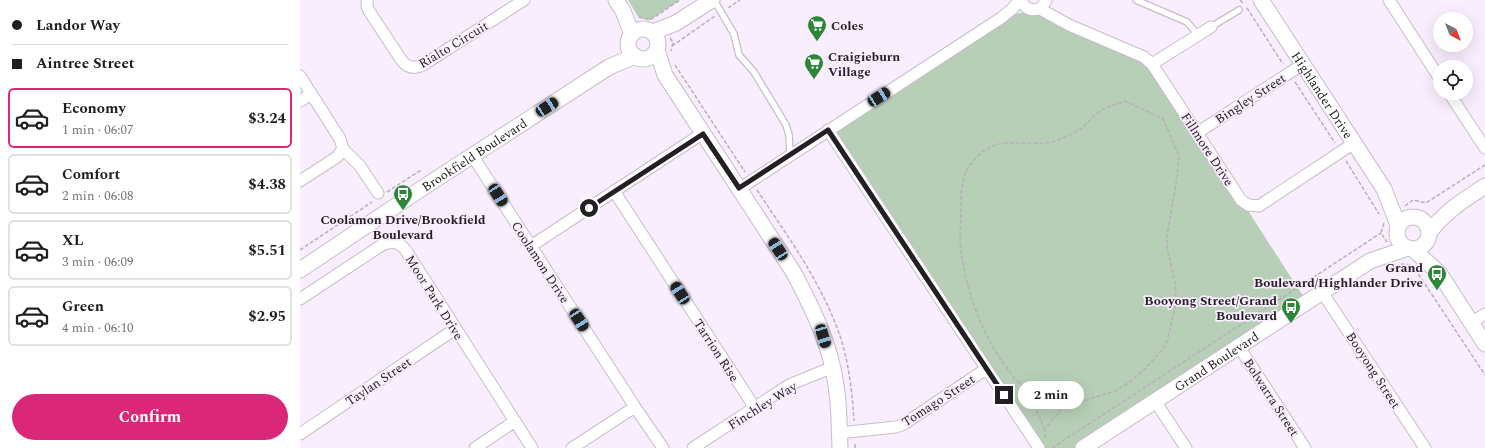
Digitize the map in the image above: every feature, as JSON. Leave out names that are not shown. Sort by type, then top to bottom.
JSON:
[{"type":"street","name":"Rialto Circuit","points":[[367,0],[366,2],[369,11],[402,61],[407,66],[415,68],[423,65],[524,0]]},
{"type":"street","name":"Brookfield Boulevard","points":[[300,270],[472,155],[647,44],[676,23],[713,0]]},
{"type":"street","points":[[739,188],[1001,18],[1021,0]]},
{"type":"street","name":"Fillmore Drive","points":[[1021,0],[1024,6],[1041,5],[1069,25],[1144,57],[1152,64],[1241,200],[1248,205],[1259,206],[1354,143]]},
{"type":"street","name":"Highlander Drive","points":[[1261,0],[1384,189],[1398,227]]},
{"type":"street","points":[[1389,0],[1433,68]]},
{"type":"street","points":[[1001,18],[1041,5]]},
{"type":"street","points":[[625,8],[665,76],[794,273],[807,298],[823,336],[833,367],[839,407],[840,448]]},
{"type":"street","points":[[1152,64],[1211,27]]},
{"type":"street","name":"Bingley Street","points":[[1197,133],[1303,64]]},
{"type":"street","points":[[300,76],[341,140],[343,149],[360,166],[378,197]]},
{"type":"street","points":[[300,101],[311,94]]},
{"type":"street","points":[[1454,100],[1485,148]]},
{"type":"street","points":[[828,130],[986,369],[1042,445]]},
{"type":"street","points":[[531,246],[703,134]]},
{"type":"street","points":[[300,181],[337,157],[343,149]]},
{"type":"street","name":"Coolamon Drive","points":[[472,155],[663,448]]},
{"type":"street","points":[[1411,248],[1422,246],[1434,225],[1451,208],[1485,186]]},
{"type":"street","name":"Highlander Drive","points":[[1384,189],[1413,217]]},
{"type":"street","name":"Tarrion Rise","points":[[614,191],[756,408]]},
{"type":"street","points":[[1440,274],[1411,248],[1400,242],[1397,233],[1398,227],[1405,219],[1427,216],[1451,208]]},
{"type":"street","points":[[1413,217],[1423,220],[1428,228],[1428,236],[1440,274],[1485,344]]},
{"type":"street","name":"Grand Boulevard","points":[[1083,448],[1370,261],[1388,243],[1398,227]]},
{"type":"street","name":"Moor Park Drive","points":[[300,299],[378,247],[386,243],[397,243],[404,248],[532,448]]},
{"type":"street","name":"Grand Boulevard","points":[[1370,261],[1411,248]]},
{"type":"street","name":"Booyong Street","points":[[1322,292],[1425,448]]},
{"type":"street","points":[[1471,323],[1485,314]]},
{"type":"street","name":"Taylan Street","points":[[300,434],[455,329]]},
{"type":"street","name":"Bolwarra Street","points":[[1239,347],[1305,448]]},
{"type":"street","name":"Finchley Way","points":[[693,448],[789,385],[833,367]]},
{"type":"street","name":"Tomago Street","points":[[839,433],[896,427],[904,424],[986,369]]},
{"type":"street","points":[[1155,401],[1186,448]]},
{"type":"street","points":[[572,448],[635,407]]},
{"type":"street","points":[[475,448],[515,421]]},
{"type":"lane","points":[[713,0],[734,34],[739,55],[754,72],[786,125],[789,135],[790,155]]},
{"type":"lane","points":[[1136,0],[1187,22],[1198,35]]},
{"type":"lane","points":[[1211,27],[1239,10]]},
{"type":"path","points":[[625,8],[640,18],[650,20],[680,0]]},
{"type":"path","points":[[1240,0],[1256,21],[1380,215]]},
{"type":"path","points":[[647,44],[690,33]]},
{"type":"path","points":[[1042,445],[1045,430],[1064,407],[1075,404],[1115,392],[1130,382],[1146,368],[1163,349],[1168,338],[1176,302],[1175,282],[1167,248],[1167,235],[1176,185],[1179,156],[1163,118],[1125,101],[1100,111],[1082,128],[1055,141],[1043,143],[1007,142],[996,144],[985,150],[973,160],[963,181],[961,194],[960,240],[965,273],[973,302],[994,350],[1016,380],[1035,395],[1053,402],[1075,404]]},
{"type":"path","points":[[1426,204],[1485,166]]},
{"type":"path","points":[[300,250],[421,170]]},
{"type":"path","points":[[1052,448],[1381,233]]},
{"type":"path","points":[[1413,266],[1485,375]]},
{"type":"path","points":[[1022,385],[1028,392],[1045,430]]},
{"type":"green space","points":[[628,0],[680,0],[650,20],[639,18]]},
{"type":"green space","points":[[1031,10],[1144,57],[1241,200],[1307,302],[1083,448],[1039,448],[828,130],[1001,18]]},
{"type":"place","name":"Coles","points":[[817,42]]},
{"type":"place","name":"Craigieburn Village","points":[[814,80]]},
{"type":"place","name":"Coolamon Drive/Brookfield Boulevard","points":[[403,211]]},
{"type":"place","name":"Grand Boulevard/Highlander Drive","points":[[1437,291]]},
{"type":"place","name":"Booyong Street/Grand Boulevard","points":[[1291,324]]},
{"type":"route","points":[[589,208],[703,134],[739,188],[828,130],[1004,395]]}]
